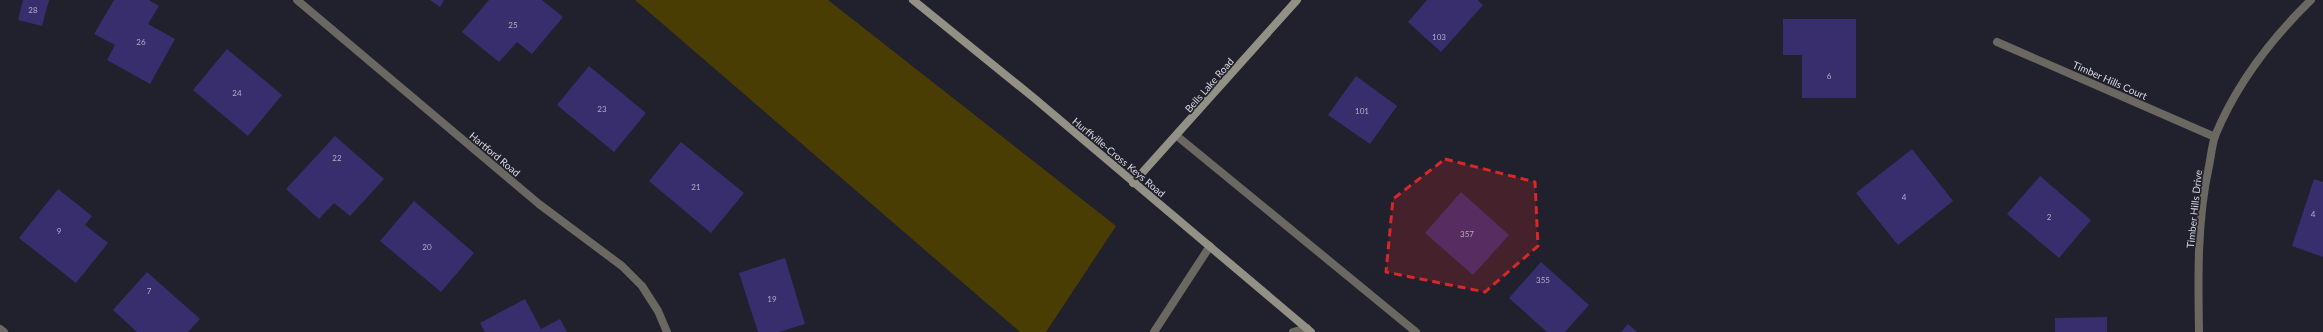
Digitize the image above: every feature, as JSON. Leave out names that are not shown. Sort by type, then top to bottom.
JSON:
[{"type":"main road","name":"Hurffville-Cross Keys Road","points":[[913,0],[1309,330]]},
{"type":"main road","name":"Bells Lake Road","points":[[1133,183],[1177,136],[1297,0]]},
{"type":"street","name":"Hartford Road","points":[[297,0],[539,204],[622,266],[642,286],[658,311],[667,332]]},
{"type":"street","name":"Timber Hills Drive","points":[[2199,332],[2199,256],[2202,216],[2206,180],[2215,137],[2233,100],[2272,42],[2311,0]]},
{"type":"street","name":"Timber Hills Court","points":[[1997,42],[2215,137]]},
{"type":"street","points":[[1177,136],[1416,332]]},
{"type":"street","points":[[1154,332],[1210,246]]},
{"type":"street","points":[[0,329],[4,332]]},
{"type":"street","points":[[1293,332],[1309,330]]},
{"type":"highlighted area","points":[[1445,159],[1535,182],[1538,246],[1485,292],[1386,272],[1393,199]]},
{"type":"shaded area","points":[[635,0],[828,0],[1116,226],[1046,332],[1020,332]]},
{"type":"building","points":[[23,0],[49,0],[42,26],[18,20]]},
{"type":"building","points":[[114,0],[149,0],[159,6],[148,24],[175,39],[150,84],[107,60],[115,45],[94,34]]},
{"type":"building","points":[[430,0],[444,0],[440,7]]},
{"type":"building","points":[[489,0],[542,0],[563,17],[532,54],[517,42],[499,62],[462,32]]},
{"type":"building","points":[[1427,0],[1478,0],[1483,5],[1441,52],[1408,22]]},
{"type":"building","points":[[1783,19],[1856,19],[1856,98],[1802,98],[1802,55],[1783,55]]},
{"type":"building","points":[[227,49],[282,95],[248,136],[193,90]]},
{"type":"building","points":[[589,66],[646,113],[614,152],[557,105]]},
{"type":"building","points":[[1356,76],[1397,106],[1370,144],[1328,115]]},
{"type":"building","points":[[335,136],[384,179],[350,216],[334,203],[319,219],[286,189]]},
{"type":"building","points":[[681,142],[744,193],[711,233],[649,181]]},
{"type":"building","points":[[1912,149],[1953,201],[1898,245],[1856,193]]},
{"type":"building","points":[[2040,176],[2091,220],[2059,258],[2007,214]]},
{"type":"building","points":[[2314,179],[2323,182],[2323,257],[2292,246]]},
{"type":"building","points":[[58,189],[92,216],[85,225],[108,243],[76,283],[19,238]]},
{"type":"building","points":[[1461,192],[1509,235],[1473,275],[1425,233]]},
{"type":"building","points":[[414,201],[474,253],[441,292],[380,241]]},
{"type":"building","points":[[785,258],[805,324],[779,332],[758,332],[739,273]]},
{"type":"building","points":[[1541,262],[1589,305],[1565,332],[1547,332],[1509,298]]},
{"type":"building","points":[[147,272],[200,319],[188,332],[137,332],[113,310]]},
{"type":"building","points":[[525,299],[541,329],[560,319],[567,332],[485,332],[480,323]]},
{"type":"building","points":[[2107,317],[2107,332],[2055,332],[2055,318]]},
{"type":"building","points":[[1628,324],[1637,332],[1621,332]]}]
